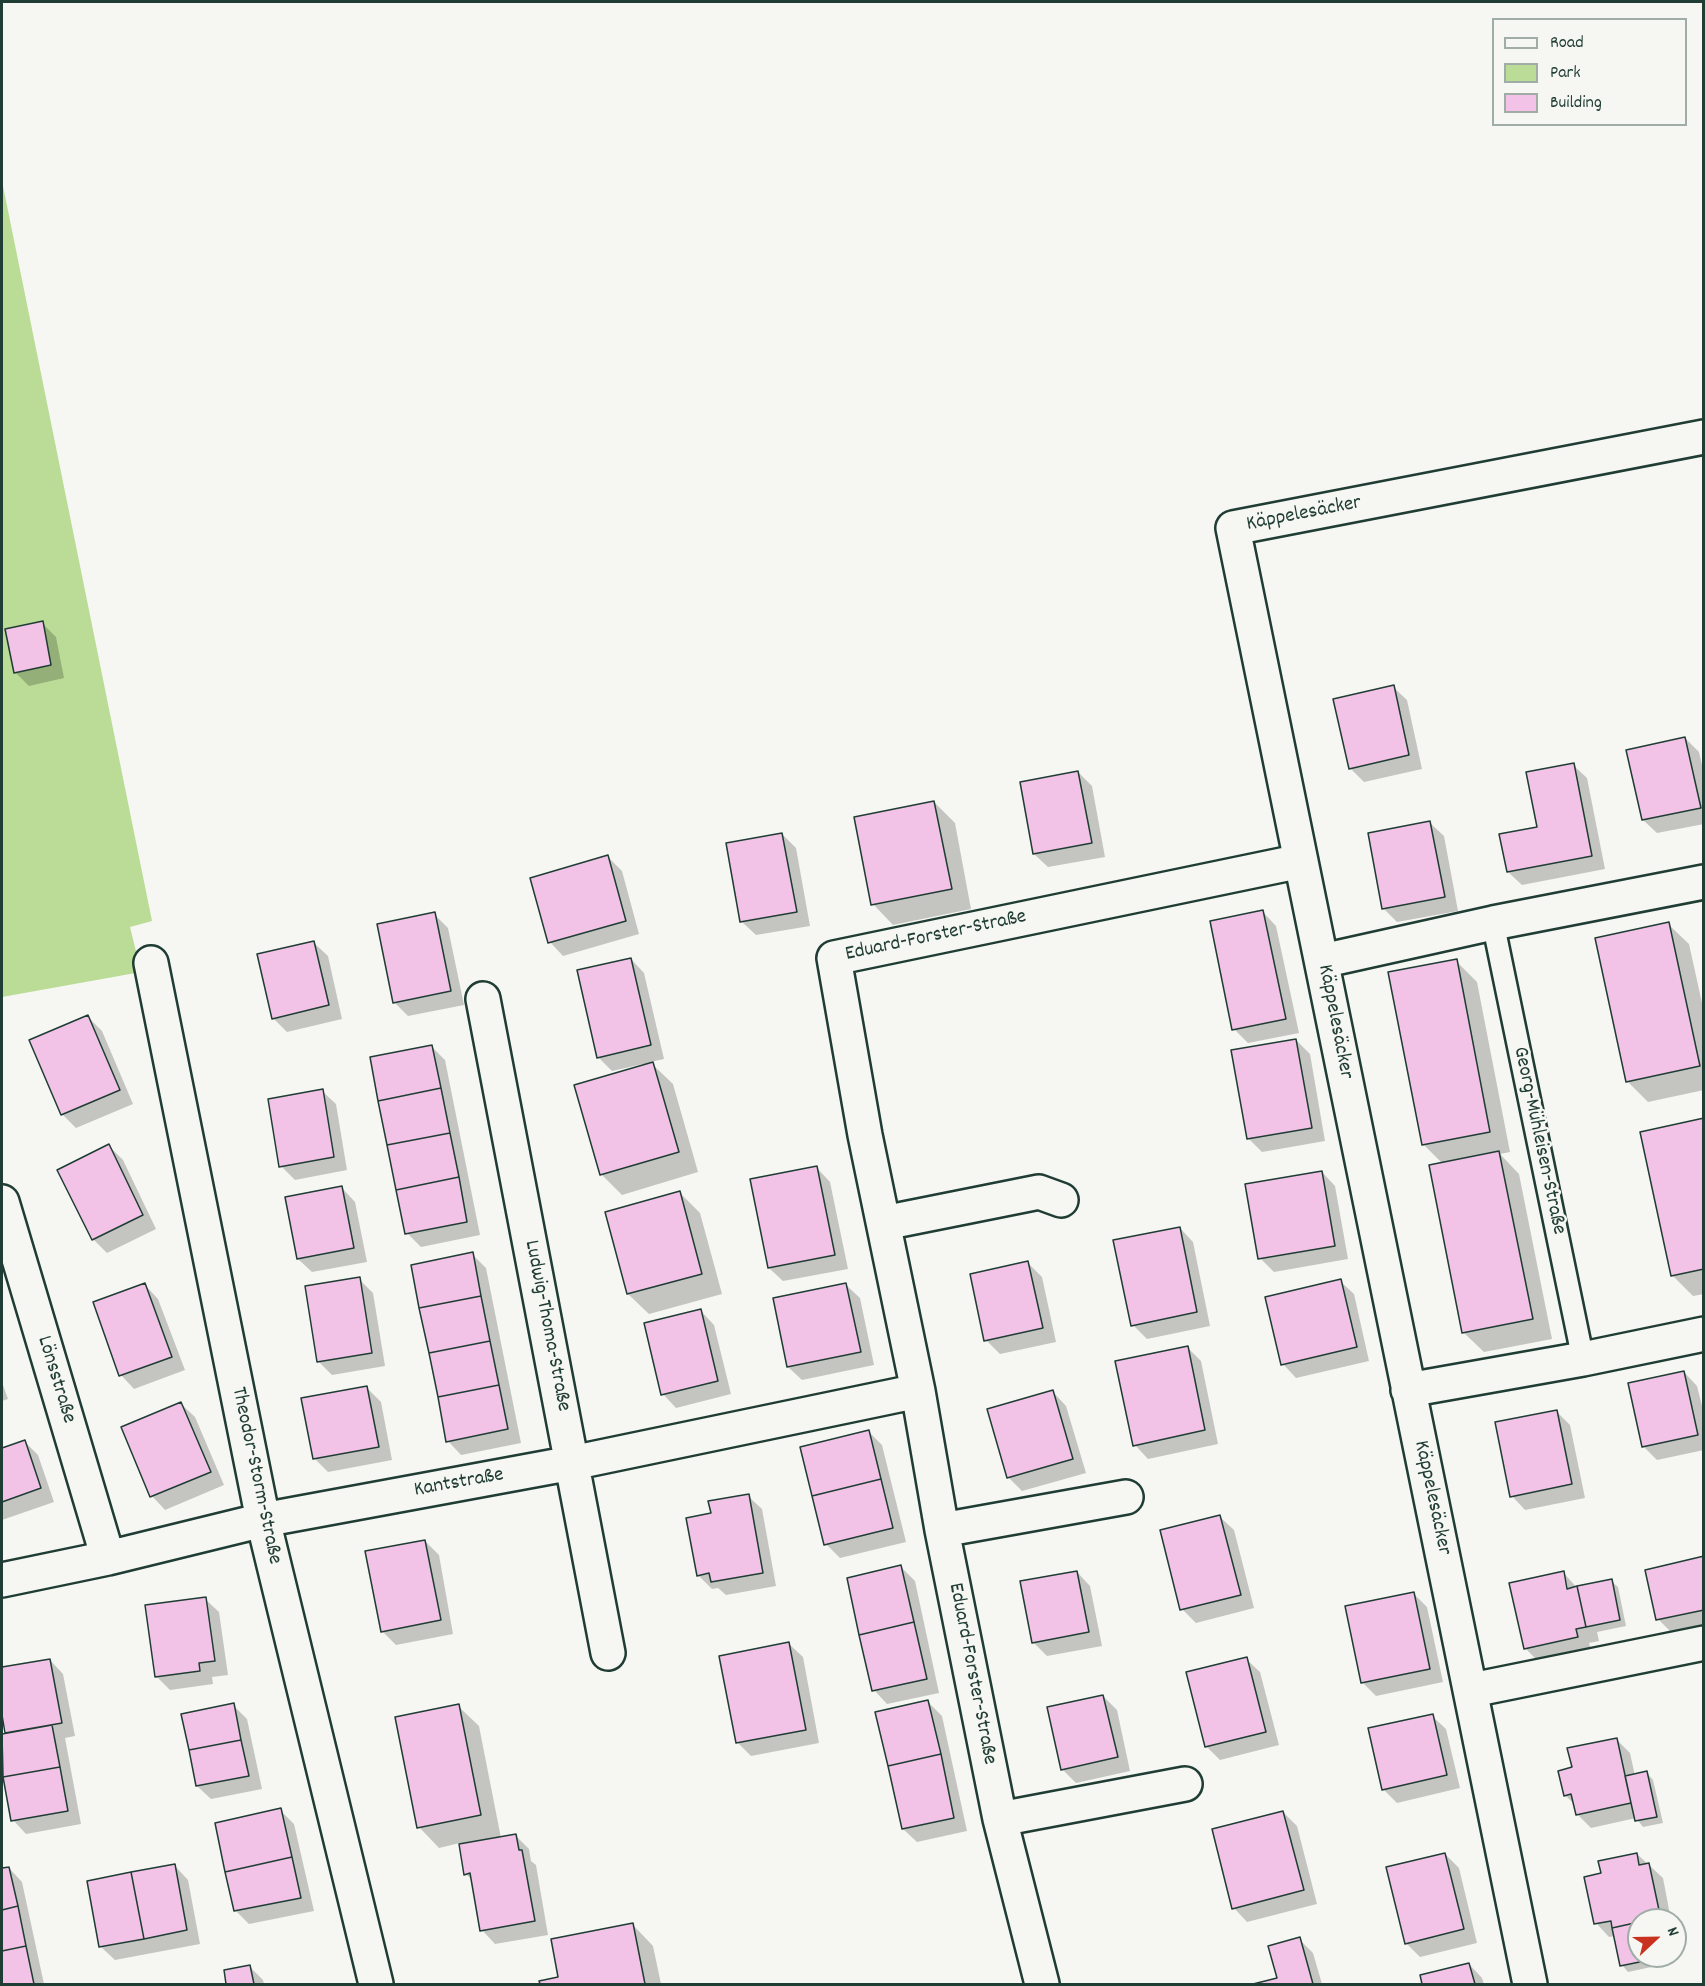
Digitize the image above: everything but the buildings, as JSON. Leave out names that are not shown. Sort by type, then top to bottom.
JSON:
[{"type":"street","name":"Käppelesäcker","points":[[1530,1984],[1472,1690],[1408,1390],[1233,528],[1704,437]]},
{"type":"street","name":"Eduard-Forster-Straße","points":[[1042,1984],[1000,1819],[942,1530],[918,1391],[865,1135],[834,958],[1301,861]]},
{"type":"street","points":[[1322,961],[1493,923],[1704,882]]},
{"type":"street","name":"Theodor-Storm-Straße","points":[[151,963],[263,1520],[376,1984]]},
{"type":"street","name":"Ludwig-Thoma-Straße","points":[[483,999],[608,1653]]},
{"type":"street","points":[[884,1223],[1039,1192],[1061,1200]]},
{"type":"street","name":"Lönsstraße","points":[[2,1202],[108,1558]]},
{"type":"street","points":[[1408,1390],[1583,1359],[1704,1334]]},
{"type":"street","name":"Kantstraße","points":[[2,1580],[108,1558],[263,1520],[572,1463],[918,1391]]},
{"type":"street","points":[[942,1530],[1126,1497]]},
{"type":"street","points":[[1472,1690],[1704,1643]]},
{"type":"street","points":[[1000,1819],[1185,1784]]},
{"type":"lane","name":"Georg-Mühleisen-Straße","points":[[1493,923],[1583,1359]]},
{"type":"green space","points":[[2,181],[152,921],[130,927],[141,972],[2,997]]}]
